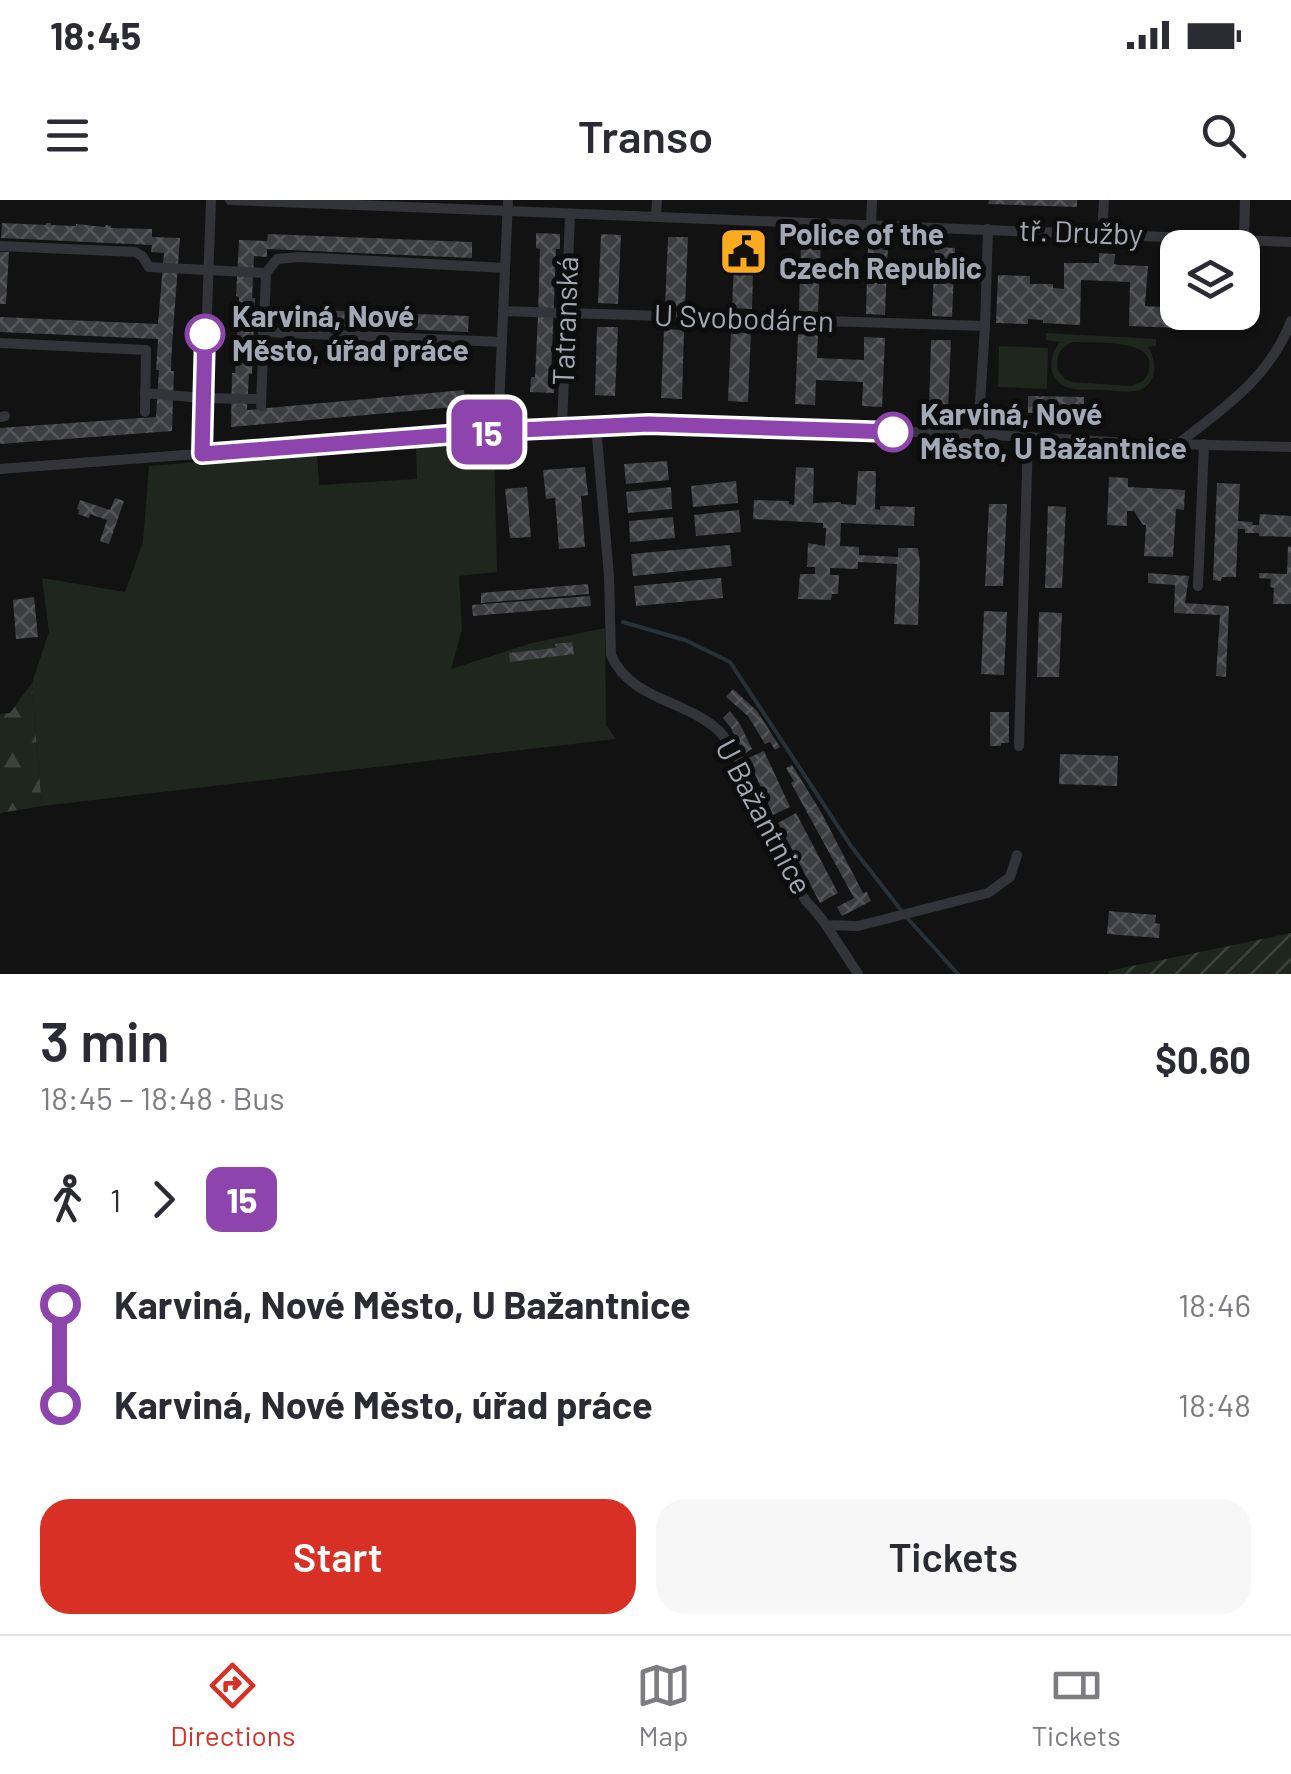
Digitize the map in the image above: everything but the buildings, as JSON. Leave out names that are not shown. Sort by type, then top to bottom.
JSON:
[{"type":"street","points":[[202,454],[211,200]]},
{"type":"street","name":"tř. Družby","points":[[230,200],[508,205],[570,214],[1160,236]]},
{"type":"street","points":[[656,217],[657,200]]},
{"type":"street","points":[[871,225],[872,200]]},
{"type":"street","points":[[1102,234],[1104,200]]},
{"type":"street","points":[[1244,230],[1245,200]]},
{"type":"street","points":[[498,431],[508,205]]},
{"type":"street","name":"Tatranská","points":[[562,428],[570,214]]},
{"type":"street","points":[[978,434],[988,230]]},
{"type":"street","name":"tř. Družby","points":[[1260,241],[1291,242]]},
{"type":"street","points":[[0,246],[135,252],[149,267],[266,273]]},
{"type":"street","points":[[145,393],[260,402],[266,273],[277,259],[505,268]]},
{"type":"street","name":"U Svobodáren","points":[[503,311],[985,326]]},
{"type":"street","points":[[1178,443],[1242,394],[1270,361],[1291,326]]},
{"type":"street","points":[[264,332],[502,342]]},
{"type":"street","points":[[0,343],[146,350],[145,412]]},
{"type":"street","points":[[0,468],[498,431],[649,424],[1291,447]]},
{"type":"street","name":"U Bažantnice","points":[[596,426],[611,656],[637,687],[719,730],[735,754],[797,887],[826,925],[858,926],[988,894],[1010,878],[1018,855]]},
{"type":"street","points":[[1019,746],[1028,436]]},
{"type":"street","points":[[1198,586],[1204,444]]},
{"type":"street","points":[[826,925],[858,974]]},
{"type":"green space","points":[[1046,333],[1156,339],[1156,346],[1148,347],[1153,360],[1152,380],[1142,389],[1126,392],[1069,388],[1056,380],[1051,368],[1060,342],[1046,340]],"holes":[[[1074,342],[1134,347],[1149,359],[1147,376],[1131,386],[1065,379],[1059,372],[1059,353]]]},
{"type":"green space","points":[[999,346],[1048,348],[1047,389],[998,387]]},
{"type":"green space","points":[[494,440],[497,572],[459,576],[462,629],[451,669],[532,643],[605,628],[606,725],[616,739],[42,806],[32,683],[49,632],[42,578],[125,592],[143,542],[149,466],[317,452],[319,485],[417,479],[416,446]]},
{"type":"green space","points":[[32,683],[42,806],[0,813],[0,714],[10,713]]},
{"type":"green space","points":[[1291,933],[1291,974],[1108,971]]},
{"type":"waterway","points":[[623,622],[685,640],[730,662],[851,846],[908,919],[958,974]]},
{"type":"bus line","name":"15","points":[[205,334],[202,454],[498,431],[649,424],[893,432]]},
{"type":"place","name":"Police of the Czech Republic","points":[[744,252]]},
{"type":"place","name":"Karviná, Nové Město, úřad práce","points":[[205,334]]},
{"type":"place","name":"Karviná, Nové Město, U Bažantnice","points":[[893,432]]}]
